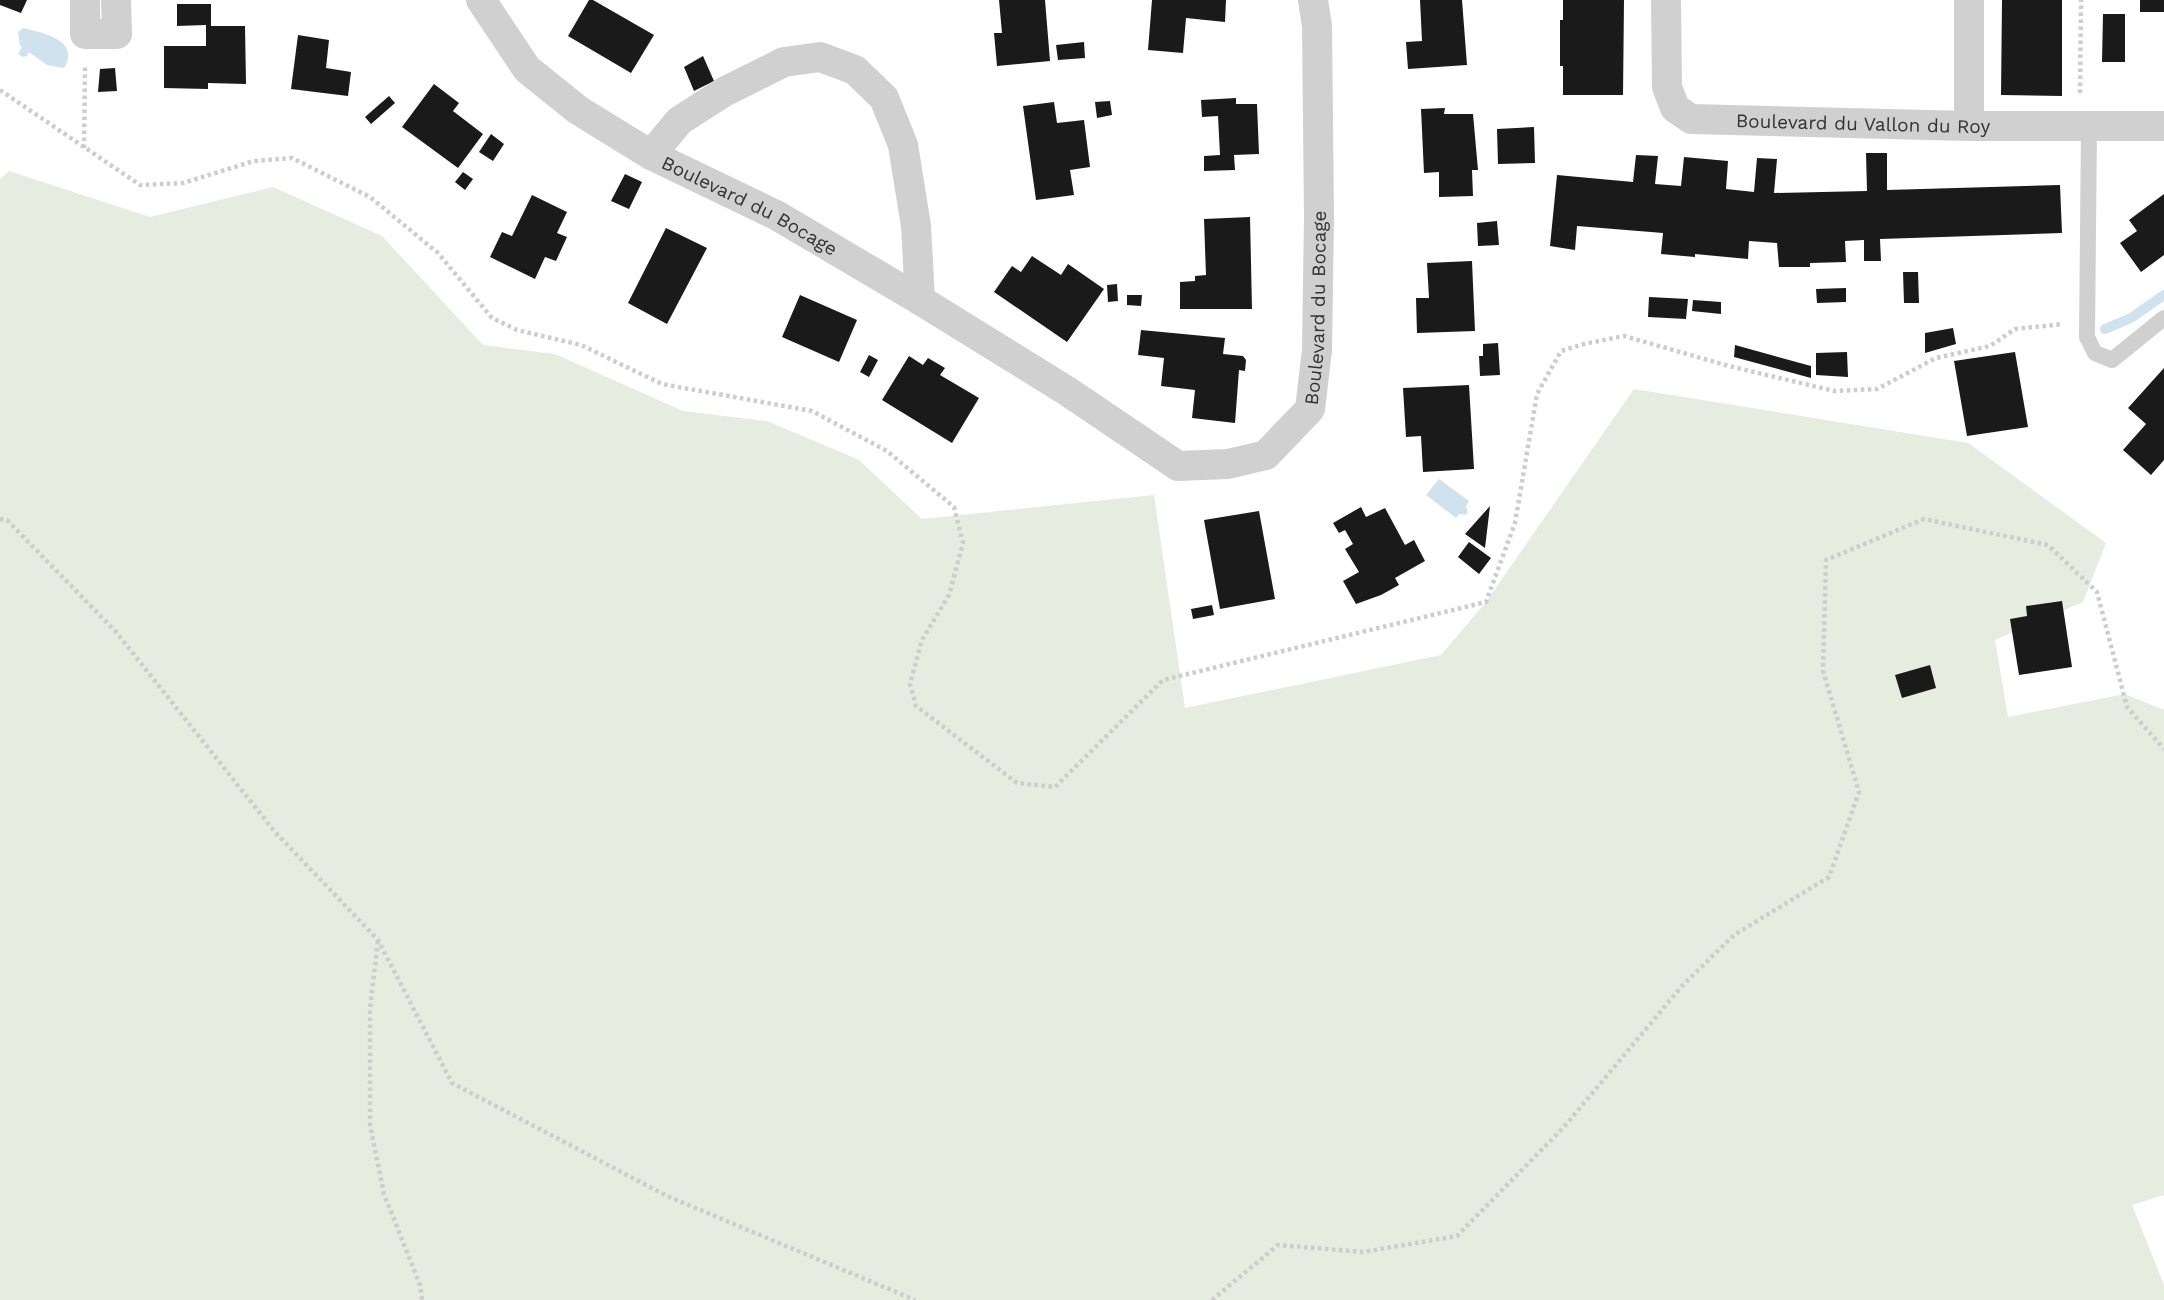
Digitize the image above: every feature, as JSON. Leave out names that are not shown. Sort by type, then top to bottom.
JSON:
[{"type":"street","points":[[85,0],[85,34],[117,34],[117,0]]},
{"type":"street","name":"Boulevard du Bocage","points":[[481,0],[527,69],[578,110],[651,155],[776,215],[920,300],[1067,391],[1178,466],[1228,464],[1266,455],[1310,410],[1317,350],[1319,217],[1317,26],[1313,0]]},
{"type":"street","name":"Boulevard du Vallon du Roy","points":[[1666,0],[1667,87],[1675,108],[1691,119],[1969,126],[2164,126]]},
{"type":"street","points":[[1969,0],[1969,126]]},
{"type":"street","name":"Boulevard du Bocage","points":[[651,155],[679,121],[724,92],[784,62],[820,57],[855,70],[884,98],[903,145],[916,226],[920,300]]},
{"type":"lane","points":[[2084,126],[2087,337],[2095,353],[2112,360],[2164,318]]},
{"type":"path","points":[[2081,0],[2084,126]]},
{"type":"path","points":[[84,148],[85,34]]},
{"type":"path","points":[[0,90],[140,185],[183,183],[254,161],[292,158],[370,197],[438,253],[492,318],[517,330],[581,345],[662,384],[812,411],[887,451],[954,507],[963,543],[949,595],[922,640],[910,684],[916,706],[1017,783],[1055,787],[1163,680],[1486,602],[1515,523],[1537,394],[1561,351],[1624,336],[1728,366],[1834,391],[1877,389],[1936,358],[1990,346],[2015,329],[2088,321]]},
{"type":"path","points":[[0,519],[7,520],[116,632],[275,832],[378,940],[452,1083],[667,1196],[915,1300]]},
{"type":"path","points":[[1212,1300],[1278,1245],[1363,1252],[1457,1236],[1564,1128],[1682,986],[1734,934],[1829,877],[1859,792],[1823,671],[1826,560],[1924,519],[2048,545],[2097,592],[2127,707],[2164,749]]},
{"type":"path","points":[[378,940],[370,1008],[370,1125],[384,1194],[420,1285],[422,1300]]},
{"type":"shaded area","points":[[9,171],[150,217],[273,187],[382,236],[483,345],[555,354],[683,411],[767,421],[859,460],[922,519],[1154,495],[1185,708],[1441,655],[1486,602],[1634,389],[1968,443],[2106,543],[2083,602],[1995,640],[2008,717],[2125,694],[2164,710],[2164,1195],[2132,1205],[2164,1285],[2164,1300],[0,1300],[0,179]]},
{"type":"water","points":[[23,28],[49,35],[64,44],[68,58],[64,68],[47,65],[29,52],[23,57],[18,54],[22,47],[18,32]]},
{"type":"water","points":[[1439,479],[1469,501],[1466,506],[1468,513],[1459,514],[1456,518],[1426,495]]},
{"type":"building","points":[[0,0],[27,0],[21,13],[0,5]]},
{"type":"building","points":[[589,0],[654,35],[631,73],[568,36]]},
{"type":"building","points":[[999,0],[1045,0],[1050,61],[997,66],[994,33],[1002,33]]},
{"type":"building","points":[[1152,0],[1226,0],[1225,22],[1186,18],[1183,53],[1148,50]]},
{"type":"building","points":[[1420,0],[1462,0],[1467,65],[1408,69],[1406,42],[1422,41]]},
{"type":"building","points":[[1563,0],[1624,0],[1623,95],[1563,95],[1560,20],[1563,20]]},
{"type":"building","points":[[2002,0],[2062,0],[2062,96],[2001,95]]},
{"type":"building","points":[[2140,0],[2164,0],[2164,12],[2140,12]]},
{"type":"building","points":[[177,4],[211,4],[211,26],[245,26],[246,84],[208,83],[208,89],[164,88],[164,46],[206,46],[206,25],[177,26]]},
{"type":"building","points":[[2103,14],[2125,14],[2125,62],[2102,62]]},
{"type":"building","points":[[298,35],[329,40],[326,68],[351,72],[348,96],[291,89]]},
{"type":"building","points":[[1084,42],[1085,58],[1058,60],[1056,45]]},
{"type":"building","points":[[703,56],[714,81],[694,91],[684,67]]},
{"type":"building","points":[[115,68],[117,91],[98,92],[100,69]]},
{"type":"building","points":[[434,84],[459,103],[453,111],[483,134],[458,168],[402,127]]},
{"type":"building","points":[[389,96],[395,103],[371,124],[365,117]]},
{"type":"building","points":[[1236,98],[1236,104],[1257,104],[1259,154],[1234,155],[1235,170],[1204,171],[1204,156],[1220,155],[1218,116],[1202,117],[1201,100]]},
{"type":"building","points":[[1110,101],[1112,115],[1097,118],[1095,102]]},
{"type":"building","points":[[1054,102],[1057,123],[1084,120],[1090,167],[1070,170],[1074,195],[1036,200],[1023,106]]},
{"type":"building","points":[[1445,108],[1444,114],[1473,114],[1478,170],[1472,170],[1473,196],[1439,197],[1439,172],[1424,173],[1421,109]]},
{"type":"building","points":[[1534,127],[1535,163],[1498,164],[1497,129]]},
{"type":"building","points":[[491,134],[504,144],[493,161],[479,152]]},
{"type":"building","points":[[1866,153],[1887,153],[1887,190],[2060,185],[2062,233],[1880,239],[1881,261],[1864,261],[1864,240],[1845,241],[1846,262],[1810,263],[1810,267],[1779,267],[1777,243],[1749,241],[1748,259],[1695,254],[1695,257],[1661,254],[1663,233],[1577,226],[1575,250],[1550,246],[1557,175],[1633,182],[1636,155],[1658,156],[1655,184],[1681,186],[1684,157],[1728,161],[1726,189],[1754,192],[1757,158],[1777,159],[1774,193],[1867,191]]},
{"type":"building","points":[[463,172],[473,179],[465,190],[455,182]]},
{"type":"building","points":[[625,174],[642,182],[629,209],[611,201]]},
{"type":"building","points":[[2164,194],[2164,255],[2141,272],[2120,243],[2137,231],[2129,220]]},
{"type":"building","points":[[532,195],[567,212],[557,233],[567,237],[556,261],[545,257],[535,279],[490,257],[502,232],[512,236]]},
{"type":"building","points":[[1250,217],[1252,309],[1180,309],[1180,282],[1195,281],[1195,276],[1206,275],[1204,219]]},
{"type":"building","points":[[1497,221],[1499,245],[1478,246],[1477,223]]},
{"type":"building","points":[[666,228],[707,248],[667,324],[628,303]]},
{"type":"building","points":[[1032,256],[1061,275],[1068,264],[1104,289],[1067,342],[994,292],[1012,266],[1021,272]]},
{"type":"building","points":[[1472,261],[1475,331],[1417,333],[1416,298],[1429,298],[1427,263]]},
{"type":"building","points":[[1903,272],[1918,272],[1919,303],[1904,303]]},
{"type":"building","points":[[1117,284],[1118,301],[1108,302],[1107,285]]},
{"type":"building","points":[[1846,288],[1846,302],[1817,303],[1816,289]]},
{"type":"building","points":[[800,295],[857,320],[839,362],[782,337]]},
{"type":"building","points":[[1127,295],[1142,295],[1141,306],[1127,305]]},
{"type":"building","points":[[1649,297],[1688,299],[1686,319],[1648,317]]},
{"type":"building","points":[[1693,300],[1721,302],[1721,314],[1692,311]]},
{"type":"building","points":[[1953,328],[1956,344],[1925,353],[1925,333]]},
{"type":"building","points":[[1141,330],[1225,338],[1223,354],[1243,356],[1246,360],[1245,371],[1239,370],[1235,423],[1192,418],[1195,390],[1161,386],[1164,358],[1138,355]]},
{"type":"building","points":[[1498,343],[1500,375],[1480,376],[1479,356],[1483,356],[1483,344]]},
{"type":"building","points":[[1735,345],[1811,366],[1811,378],[1734,357]]},
{"type":"building","points":[[1847,352],[1848,377],[1816,375],[1816,353]]},
{"type":"building","points":[[2015,352],[2028,427],[1967,436],[1954,361]]},
{"type":"building","points":[[869,355],[878,360],[869,377],[860,372]]},
{"type":"building","points":[[909,356],[923,365],[928,358],[945,368],[940,375],[979,398],[952,443],[882,400]]},
{"type":"building","points":[[2164,368],[2164,460],[2151,475],[2123,450],[2146,424],[2128,408]]},
{"type":"building","points":[[1469,385],[1474,469],[1423,472],[1421,436],[1406,437],[1403,388]]},
{"type":"building","points":[[1490,506],[1485,548],[1465,534]]},
{"type":"building","points":[[1361,507],[1366,517],[1385,508],[1405,545],[1414,540],[1425,561],[1395,578],[1399,585],[1356,604],[1343,581],[1359,572],[1345,549],[1353,544],[1345,530],[1339,533],[1333,523]]},
{"type":"building","points":[[1259,511],[1275,599],[1220,609],[1204,520]]},
{"type":"building","points":[[1469,542],[1491,558],[1479,574],[1458,557]]},
{"type":"building","points":[[2062,601],[2072,667],[2019,675],[2010,619],[2027,616],[2026,606]]},
{"type":"building","points":[[1212,605],[1214,615],[1193,619],[1191,609]]},
{"type":"building","points":[[1930,665],[1936,688],[1902,698],[1895,675]]},
{"type":"waterway","points":[[2105,329],[2131,318],[2164,295]]}]
